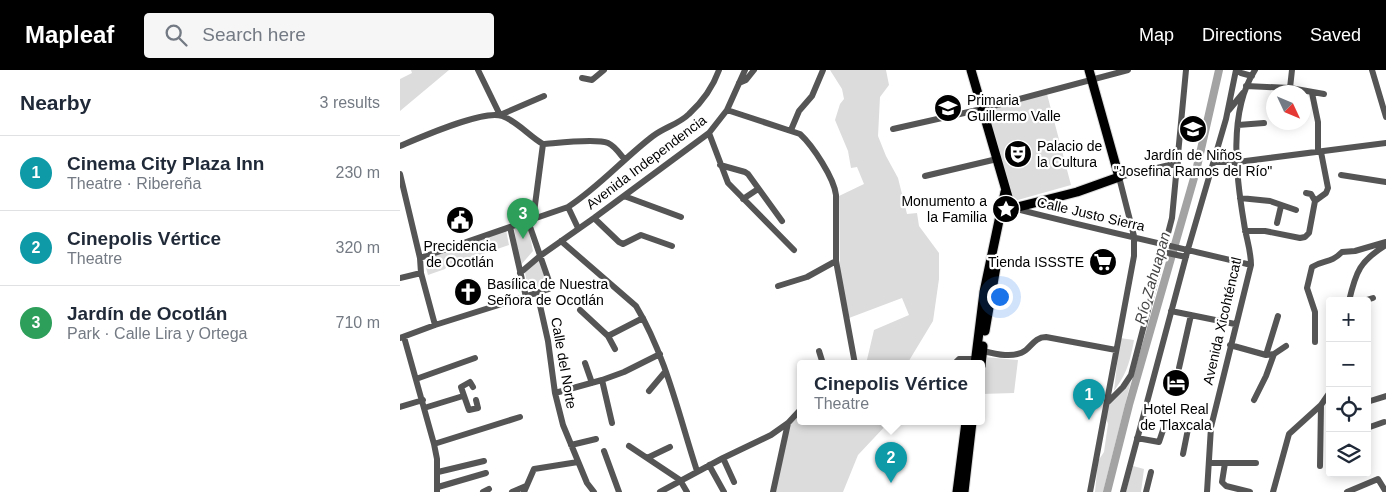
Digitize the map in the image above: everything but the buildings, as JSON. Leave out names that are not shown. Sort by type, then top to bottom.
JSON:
[{"type":"main road","points":[[971,70],[1005,192],[1014,208]]},
{"type":"main road","points":[[987,292],[1005,220],[1014,208],[1077,192],[1120,177],[1089,70]]},
{"type":"main road","points":[[979,360],[987,292],[1005,192]]},
{"type":"main road","points":[[958,492],[966,425]]},
{"type":"main road","points":[[964,492],[972,425]]},
{"type":"street","points":[[478,70],[500,114],[543,144],[606,142],[625,160]]},
{"type":"street","points":[[582,78],[592,80],[604,70]]},
{"type":"street","points":[[420,258],[531,221],[568,207],[583,198],[655,135],[690,113],[713,86],[718,70]]},
{"type":"street","name":"Avenida Independencia","points":[[520,272],[709,133],[727,110],[745,70]]},
{"type":"street","points":[[739,83],[746,80],[754,70]]},
{"type":"street","points":[[790,130],[799,111],[812,96],[823,70]]},
{"type":"street","points":[[893,129],[982,109],[1128,70]]},
{"type":"street","points":[[1108,402],[1123,387],[1131,375],[1165,253],[1172,218],[1186,70]]},
{"type":"street","points":[[1123,492],[1186,249],[1227,115],[1236,70],[1241,73],[1253,73]]},
{"type":"street","points":[[1290,85],[1292,70]]},
{"type":"street","points":[[1372,70],[1386,117]]},
{"type":"street","name":"Avenida Xicohténcatl","points":[[1207,492],[1211,427],[1250,265],[1251,253],[1245,231],[1240,198],[1238,162],[1239,122],[1243,93],[1253,73]]},
{"type":"street","points":[[1246,86],[1266,87]]},
{"type":"street","points":[[1227,115],[1243,93]]},
{"type":"street","points":[[1245,231],[1266,231],[1300,238],[1305,237],[1308,233],[1315,201],[1326,193],[1328,188],[1319,152],[1318,122],[1312,93],[1324,94]]},
{"type":"street","points":[[400,146],[446,127],[486,115],[500,114],[544,96]]},
{"type":"street","points":[[727,110],[800,134],[806,140],[835,187],[836,261],[854,360]]},
{"type":"street","points":[[1227,115],[1239,122],[1264,123]]},
{"type":"street","points":[[709,133],[728,183],[794,250]]},
{"type":"street","points":[[1214,162],[1238,162],[1386,143]]},
{"type":"street","points":[[486,473],[438,490],[438,472],[434,444],[423,400],[402,338],[435,325],[549,289],[550,284],[531,221],[543,144]]},
{"type":"street","points":[[925,176],[997,159]]},
{"type":"street","points":[[1090,492],[1131,274],[1134,236],[1120,177],[1178,163]]},
{"type":"street","points":[[720,165],[745,172],[782,222]]},
{"type":"street","points":[[400,174],[403,196],[420,258],[421,273],[435,325]]},
{"type":"street","points":[[1341,175],[1386,182]]},
{"type":"street","points":[[743,198],[758,189]]},
{"type":"street","points":[[1306,193],[1311,194],[1315,201]]},
{"type":"street","points":[[624,196],[681,217]]},
{"type":"street","points":[[1240,198],[1270,201],[1296,210]]},
{"type":"street","points":[[1277,223],[1281,206]]},
{"type":"street","points":[[568,207],[578,228]]},
{"type":"street","name":"Calle Justo Sierra","points":[[1014,208],[1098,230],[1134,236],[1250,265]]},
{"type":"street","points":[[594,218],[623,244],[641,235],[672,246]]},
{"type":"street","points":[[510,227],[526,297]]},
{"type":"street","points":[[561,241],[636,306],[660,354],[697,471]]},
{"type":"street","points":[[1315,342],[1315,312],[1307,288],[1312,266],[1332,261],[1342,252],[1386,244]]},
{"type":"street","points":[[1350,297],[1358,269],[1372,254],[1386,244]]},
{"type":"street","points":[[1165,253],[1184,257]]},
{"type":"street","points":[[778,286],[807,277],[836,261]]},
{"type":"street","points":[[400,278],[421,273]]},
{"type":"street","name":"Calle del Norte","points":[[538,292],[548,341],[555,393],[563,425],[587,483],[594,492]]},
{"type":"street","points":[[580,310],[608,336],[615,349]]},
{"type":"street","points":[[1171,311],[1235,324]]},
{"type":"street","points":[[1179,368],[1191,315]]},
{"type":"street","points":[[1266,355],[1278,316]]},
{"type":"street","points":[[608,336],[643,318]]},
{"type":"street","points":[[958,360],[979,360],[1016,355],[1026,351],[1041,337],[1116,350]]},
{"type":"street","points":[[1230,345],[1266,355],[1274,354],[1286,346]]},
{"type":"street","points":[[819,351],[822,360]]},
{"type":"street","points":[[555,393],[624,372],[660,354]]},
{"type":"street","points":[[1254,400],[1274,354]]},
{"type":"street","points":[[416,379],[475,358]]},
{"type":"street","points":[[585,363],[592,382]]},
{"type":"street","points":[[648,391],[666,372]]},
{"type":"street","points":[[602,380],[612,424]]},
{"type":"street","points":[[473,387],[471,382],[461,385],[469,410],[478,408],[476,400]]},
{"type":"street","points":[[424,408],[463,396]]},
{"type":"street","points":[[1371,401],[1386,396]]},
{"type":"street","points":[[1273,492],[1289,434],[1321,405],[1326,398]]},
{"type":"street","points":[[400,407],[423,400]]},
{"type":"street","points":[[1320,466],[1321,405]]},
{"type":"street","points":[[660,492],[697,471],[771,435],[788,423],[797,413]]},
{"type":"street","points":[[434,444],[520,417]]},
{"type":"street","points":[[1371,427],[1384,422]]},
{"type":"street","points":[[773,492],[788,423]]},
{"type":"street","points":[[1183,454],[1186,423],[1211,427]]},
{"type":"street","points":[[1137,438],[1159,442],[1165,424]]},
{"type":"street","points":[[571,445],[596,439]]},
{"type":"street","points":[[629,446],[680,480],[687,492]]},
{"type":"street","points":[[647,458],[670,447]]},
{"type":"street","points":[[604,451],[618,492]]},
{"type":"street","points":[[723,458],[734,482]]},
{"type":"street","points":[[438,472],[484,461]]},
{"type":"street","points":[[512,492],[525,489],[534,468],[578,462]]},
{"type":"street","points":[[1209,463],[1256,464]]},
{"type":"street","points":[[1225,463],[1222,482],[1225,489],[1250,492]]},
{"type":"street","points":[[709,465],[724,492]]},
{"type":"street","points":[[1146,492],[1150,472]]},
{"type":"street","points":[[1347,492],[1378,479],[1386,492]]},
{"type":"shaded area","points":[[411,70],[449,70],[400,111],[400,79],[412,73]]},
{"type":"shaded area","points":[[830,70],[886,70],[889,85],[880,97],[878,136],[898,178],[907,214],[917,213],[919,226],[939,253],[939,279],[933,321],[909,360],[867,360],[874,330],[909,315],[902,298],[849,318],[840,274],[839,196],[864,184],[857,167],[851,168],[848,151],[835,120],[840,104],[844,99],[842,89]]},
{"type":"shaded area","points":[[1047,94],[1071,185],[1011,202],[987,110]]},
{"type":"shaded area","points":[[527,222],[533,251],[520,266],[514,227]]},
{"type":"shaded area","points":[[506,230],[509,245],[447,266],[445,269],[428,275],[425,264],[427,257]]},
{"type":"shaded area","points":[[539,259],[547,284],[528,290],[525,272]]},
{"type":"shaded area","points":[[1120,338],[1134,340],[1127,367],[1114,391]]},
{"type":"shaded area","points":[[984,357],[1018,360],[1014,393],[985,394]]},
{"type":"shaded area","points":[[1131,381],[1103,492],[1095,492],[1098,461],[1104,452],[1108,424],[1106,418],[1108,406]]},
{"type":"shaded area","points":[[797,417],[797,425],[886,425],[858,455],[843,492],[775,492],[790,424]]},
{"type":"shaded area","points":[[1133,466],[1144,469],[1141,492],[1126,492]]},
{"type":"waterway","name":"Río Zahuapan","points":[[1107,492],[1129,405],[1196,171],[1219,70]]},
{"type":"place","name":"Primaria Guillermo Valle","points":[[948,108]]},
{"type":"place","name":"Jardín de Niños \"Josefina Ramos del Río\"","points":[[1193,129]]},
{"type":"place","name":"Palacio de la Cultura","points":[[1018,154]]},
{"type":"place","name":"Monumento a la Familia","points":[[1006,209]]},
{"type":"place","name":"Precidencia de Ocotlán","points":[[460,220]]},
{"type":"place","name":"Jardín de Ocotlán","points":[[523,239]]},
{"type":"place","name":"Tienda ISSSTE","points":[[1103,262]]},
{"type":"place","name":"Basílica de Nuestra Señora de Ocotlán","points":[[468,292]]},
{"type":"place","name":"Hotel Real de Tlaxcala","points":[[1176,383]]},
{"type":"place","name":"Cinema City Plaza Inn","points":[[1089,420]]},
{"type":"place","name":"Cinepolis Vértice","points":[[891,483]]}]
